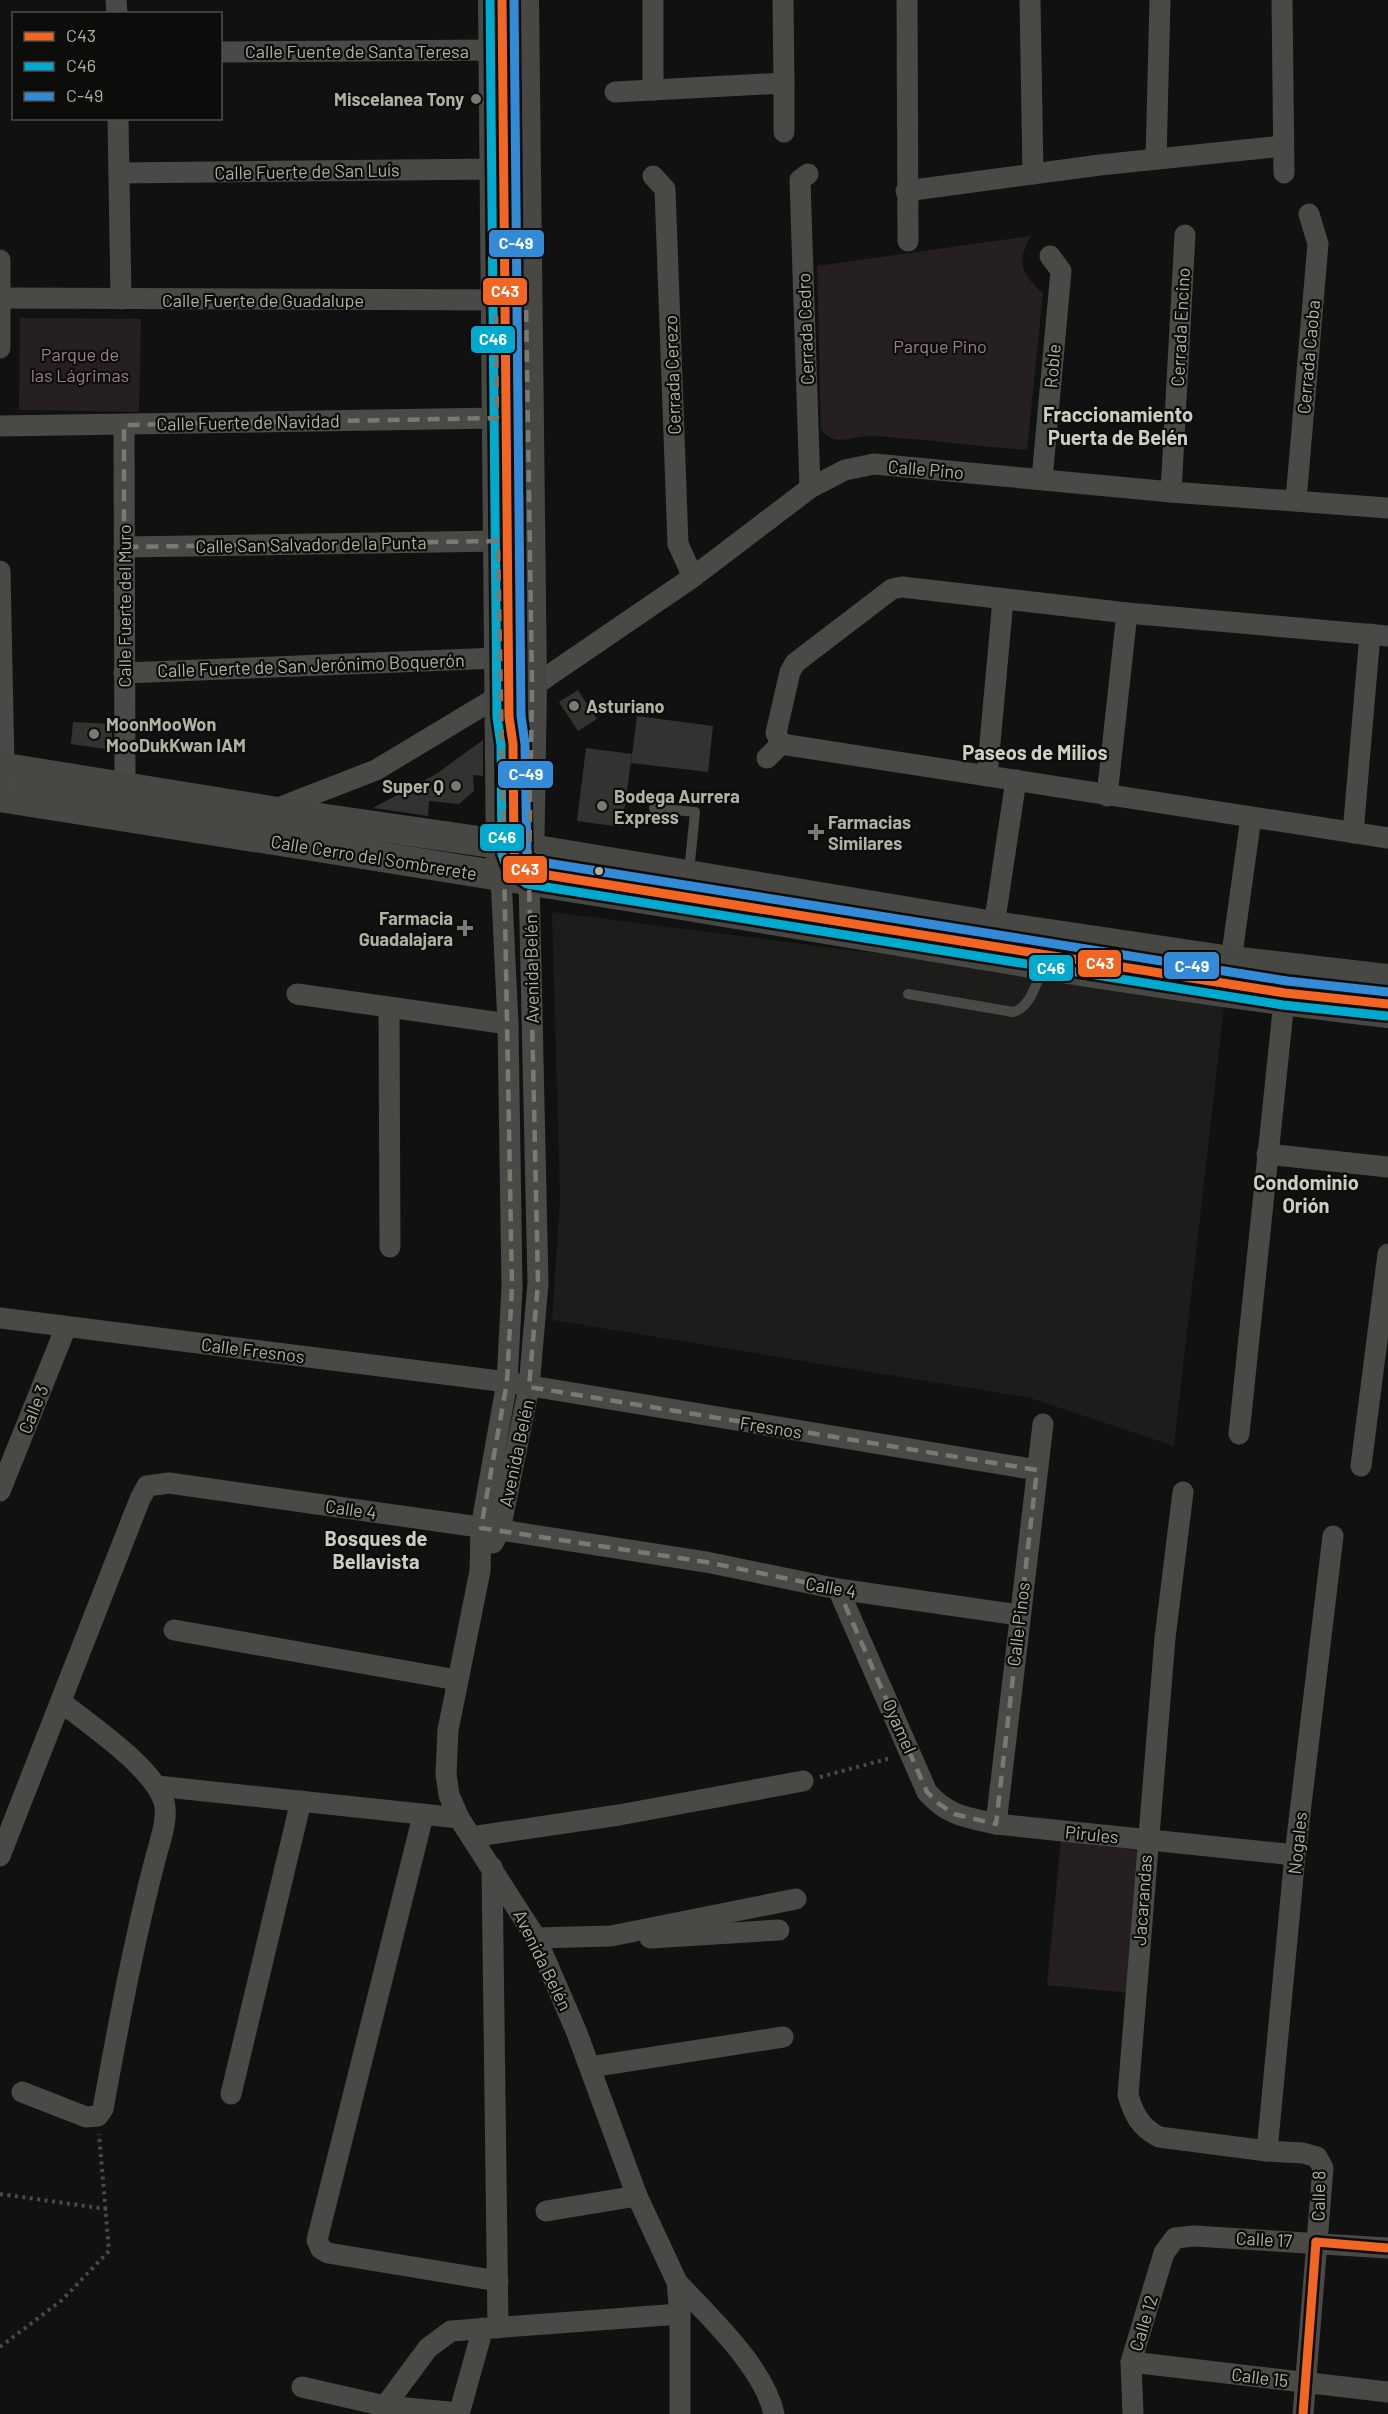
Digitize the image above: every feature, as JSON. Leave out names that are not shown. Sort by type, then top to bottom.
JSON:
[{"type":"main road","name":"Avenida Belén","points":[[493,0],[495,169],[511,300],[531,687],[519,860]]},
{"type":"main road","name":"Avenida Belén","points":[[519,860],[499,696],[497,418],[511,300],[524,0]]},
{"type":"main road","name":"Calle Cerro del Sombrerete","points":[[2,767],[271,811],[1044,964],[1284,1001],[1388,1013]]},
{"type":"main road","name":"Calle Cerro del Sombrerete","points":[[0,797],[519,860],[688,875],[994,926],[1231,961],[1388,979]]},
{"type":"street","points":[[652,90],[653,0]]},
{"type":"street","points":[[783,0],[784,132]]},
{"type":"street","points":[[907,0],[908,242]]},
{"type":"street","points":[[1030,0],[1033,174]]},
{"type":"street","points":[[1156,159],[1160,0]]},
{"type":"street","points":[[1282,0],[1284,173]]},
{"type":"street","name":"Calle Fuente de Santa Teresa","points":[[222,52],[494,50]]},
{"type":"street","points":[[615,92],[784,83]]},
{"type":"street","points":[[118,120],[121,299]]},
{"type":"street","points":[[906,191],[1100,165],[1283,146]]},
{"type":"street","name":"Calle Fuerte de San Luís","points":[[119,173],[495,169]]},
{"type":"street","name":"Cerrada Cedro","points":[[808,174],[800,180],[810,488]]},
{"type":"street","name":"Cerrada Cerezo","points":[[653,176],[665,189],[678,544],[693,577]]},
{"type":"street","name":"Cerrada Caoba","points":[[1296,500],[1318,244],[1309,214]]},
{"type":"street","name":"Cerrada Encino","points":[[1171,492],[1185,235]]},
{"type":"street","name":"Roble","points":[[1042,479],[1061,271],[1050,256]]},
{"type":"street","points":[[0,260],[0,348]]},
{"type":"street","name":"Calle Fuerte de Guadalupe","points":[[0,298],[511,300]]},
{"type":"street","name":"Calle Fuerte de Navidad","points":[[0,426],[497,418]]},
{"type":"street","name":"Calle Fuerte del Muro","points":[[124,425],[125,787]]},
{"type":"street","name":"Calle Pino","points":[[531,687],[693,577],[810,488],[845,470],[874,464],[1171,492],[1388,508]]},
{"type":"street","name":"Calle San Salvador de la Punta","points":[[124,547],[498,541]]},
{"type":"street","points":[[0,571],[2,767]]},
{"type":"street","points":[[1353,833],[1379,635],[1127,613],[902,588],[892,589],[881,594],[795,663],[790,672],[776,733],[774,751],[1016,780],[1107,796],[1251,817],[1353,833],[1388,838]]},
{"type":"street","points":[[987,776],[1003,600]]},
{"type":"street","points":[[1107,796],[1127,613]]},
{"type":"street","name":"Calle Fuerte de San Jerónimo Boquerón","points":[[124,673],[498,658]]},
{"type":"street","points":[[271,811],[376,770],[499,696]]},
{"type":"street","points":[[994,926],[1016,780]]},
{"type":"street","points":[[1231,961],[1251,817]]},
{"type":"street","name":"Avenida Belén","points":[[490,1529],[507,1382],[512,1287],[508,1024],[519,860]]},
{"type":"street","name":"Avenida Belén","points":[[519,860],[538,1283],[529,1387],[480,1571],[448,1730],[446,1774],[449,1795],[459,1818],[492,1865],[536,1938],[590,2067],[637,2196],[677,2282],[680,2314],[680,2414]]},
{"type":"street","points":[[297,994],[508,1024]]},
{"type":"street","points":[[1239,1434],[1284,1001]]},
{"type":"street","points":[[389,1008],[390,1247]]},
{"type":"street","points":[[1267,1154],[1388,1167]]},
{"type":"street","points":[[1361,1466],[1388,1254]]},
{"type":"street","name":"Calle Fresnos","points":[[0,1318],[507,1382]]},
{"type":"street","name":"Calle 3","points":[[0,1491],[66,1327]]},
{"type":"street","name":"Fresnos","points":[[507,1382],[1036,1470]]},
{"type":"street","name":"Calle Pinos","points":[[996,1824],[1043,1424]]},
{"type":"street","name":"Calle 4","points":[[0,1856],[147,1486],[169,1483],[490,1529],[706,1562],[838,1589],[1019,1614]]},
{"type":"street","name":"Jacarandas","points":[[1183,1492],[1165,1638],[1128,2095],[1133,2114],[1145,2130],[1158,2137],[1267,2151],[1304,2152],[1317,2157]]},
{"type":"street","name":"Nogales","points":[[1267,2151],[1295,1855],[1333,1536]]},
{"type":"street","name":"Oyamel","points":[[838,1589],[912,1752],[927,1792],[954,1814],[996,1824]]},
{"type":"street","points":[[174,1630],[457,1680]]},
{"type":"street","points":[[22,2092],[86,2117],[98,2116],[103,2109],[133,1946],[163,1826],[165,1804],[157,1786],[119,1748],[61,1702]]},
{"type":"street","points":[[471,1837],[619,1815],[803,1781]]},
{"type":"street","points":[[157,1786],[423,1816],[459,1818]]},
{"type":"street","points":[[231,2094],[301,1801]]},
{"type":"street","points":[[423,1816],[316,2240],[328,2253],[498,2281]]},
{"type":"street","name":"Pirules","points":[[996,1824],[1295,1855]]},
{"type":"street","points":[[302,2387],[385,2406],[459,2413],[491,2328],[498,2281],[492,1865]]},
{"type":"street","points":[[611,1936],[796,1899]]},
{"type":"street","points":[[536,1938],[680,1937],[778,1930]]},
{"type":"street","points":[[590,2067],[783,2037]]},
{"type":"street","name":"Calle 8","points":[[1303,2414],[1323,2168],[1317,2157]]},
{"type":"street","points":[[546,2211],[637,2196]]},
{"type":"street","name":"Calle 17","points":[[1175,2238],[1194,2236],[1388,2248]]},
{"type":"street","name":"Calle 12","points":[[1133,2414],[1131,2362],[1164,2253],[1175,2238]]},
{"type":"street","points":[[677,2282],[728,2337],[753,2371],[774,2414]]},
{"type":"street","points":[[385,2406],[438,2338],[451,2331],[680,2314]]},
{"type":"street","name":"Calle 15","points":[[1131,2362],[1388,2392]]},
{"type":"lane","points":[[502,0],[511,300],[519,860]]},
{"type":"lane","points":[[511,300],[513,0]]},
{"type":"lane","points":[[654,808],[695,812],[688,875]]},
{"type":"lane","points":[[519,860],[1388,993]]},
{"type":"lane","points":[[519,860],[1285,993],[1388,1004]]},
{"type":"lane","points":[[908,994],[1013,1012],[1021,1010],[1028,1001],[1044,964]]},
{"type":"path","points":[[803,1781],[912,1752]]},
{"type":"path","points":[[0,2347],[62,2300],[109,2252],[98,2116]]},
{"type":"path","points":[[0,2194],[107,2209]]},
{"type":"highlighted area","points":[[496,300],[526,300],[532,687],[529,880],[538,1283],[529,1387],[1037,1470],[996,1824],[954,1814],[927,1792],[838,1589],[706,1562],[481,1528],[507,1382],[512,1287],[498,541],[124,547],[124,425],[497,418]]},
{"type":"shaded area","points":[[552,912],[1225,998],[1174,1446],[1030,1398],[552,1320],[560,1199]]},
{"type":"green space","name":"Parque Pino","points":[[1031,236],[1023,253],[1023,267],[1030,280],[1043,293],[1027,450],[872,436],[838,440],[826,435],[821,429],[817,266]]},
{"type":"green space","name":"Parque de las Lágrimas","points":[[20,318],[141,319],[139,412],[19,410]]},
{"type":"green space","points":[[1062,1829],[1146,1838],[1131,1993],[1047,1985]]},
{"type":"building","points":[[578,690],[597,719],[578,731],[559,702]]},
{"type":"building","points":[[637,716],[713,726],[708,772],[631,763]]},
{"type":"building","name":"MoonMooWon MooDukKwan IAM","points":[[73,722],[112,724],[112,750],[71,744]]},
{"type":"building","points":[[483,740],[483,776],[473,775],[474,791],[459,804],[429,801],[428,816],[373,808],[436,774]]},
{"type":"building","points":[[586,748],[632,754],[622,827],[577,821]]},
{"type":"transit line","name":"C46","points":[[490,0],[497,717],[501,745],[502,854],[508,871],[527,884],[1283,1005],[1387,1016]]},
{"type":"transit line","name":"C43","points":[[502,0],[509,717],[513,744],[514,853],[517,863],[529,872],[1285,993],[1388,1004]]},
{"type":"transit line","name":"C-49","points":[[514,0],[521,716],[525,744],[527,856],[534,861],[1287,981],[1388,992]]},
{"type":"transit line","name":"C43","points":[[1316,2242],[1388,2248]]},
{"type":"transit line","name":"C43","points":[[1303,2414],[1316,2242]]},
{"type":"place","name":"Miscelanea Tony","points":[[476,99]]},
{"type":"place","name":"Asturiano","points":[[574,706]]},
{"type":"place","name":"MoonMooWon MooDukKwan IAM","points":[[94,734]]},
{"type":"place","name":"Super Q","points":[[456,786]]},
{"type":"place","name":"Bodega Aurrera Express","points":[[602,806]]},
{"type":"place","name":"Farmacias Similares","points":[[816,832]]},
{"type":"place","name":"Farmacia Guadalajara","points":[[465,928]]},
{"type":"district","name":"Fraccionamiento Puerta de Belén","points":[[1118,426]]},
{"type":"district","name":"Paseos de Milios","points":[[1035,752]]},
{"type":"district","name":"Condominio Orión","points":[[1306,1194]]},
{"type":"district","name":"Bosques de Bellavista","points":[[376,1550]]}]
